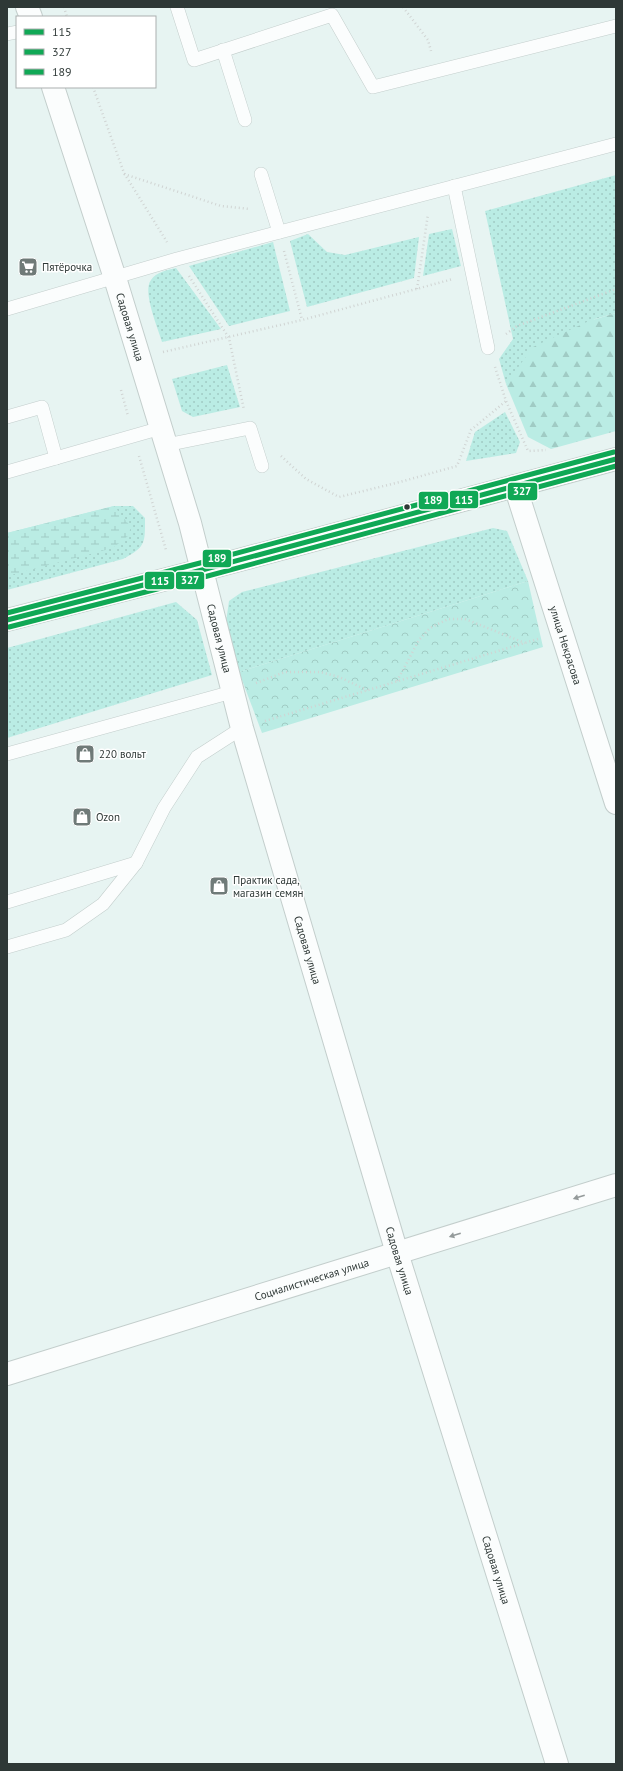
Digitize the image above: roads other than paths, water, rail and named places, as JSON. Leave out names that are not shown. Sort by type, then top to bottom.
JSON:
[{"type":"street","name":"Садовая улица","points":[[53,88],[164,436],[202,570],[242,728],[396,1254],[557,1764]]},
{"type":"street","points":[[7,620],[202,570],[616,459]]},
{"type":"street","name":"улица Некрасова","points":[[514,486],[616,803]]},
{"type":"street","name":"Социалистическая улица","points":[[7,1374],[616,1185]]},
{"type":"lane","points":[[177,7],[194,60],[332,15],[373,87],[616,26]]},
{"type":"lane","points":[[223,50],[245,120]]},
{"type":"lane","points":[[7,309],[178,259],[616,144]]},
{"type":"lane","points":[[261,174],[279,232]]},
{"type":"lane","points":[[454,186],[488,348]]},
{"type":"lane","points":[[7,417],[42,407],[56,458]]},
{"type":"lane","points":[[7,472],[56,458],[164,436],[250,428],[262,466]]},
{"type":"lane","points":[[7,754],[232,692]]},
{"type":"lane","points":[[7,947],[66,930],[103,904],[136,863],[164,808],[197,757],[242,728]]},
{"type":"lane","points":[[7,902],[136,863]]},
{"type":"place","name":"Пятёрочка","points":[[28,267]]},
{"type":"place","name":"220 вольт","points":[[85,754]]},
{"type":"place","name":"Ozon","points":[[82,817]]},
{"type":"place","name":"Практик сада, магазин семян","points":[[219,886]]}]
